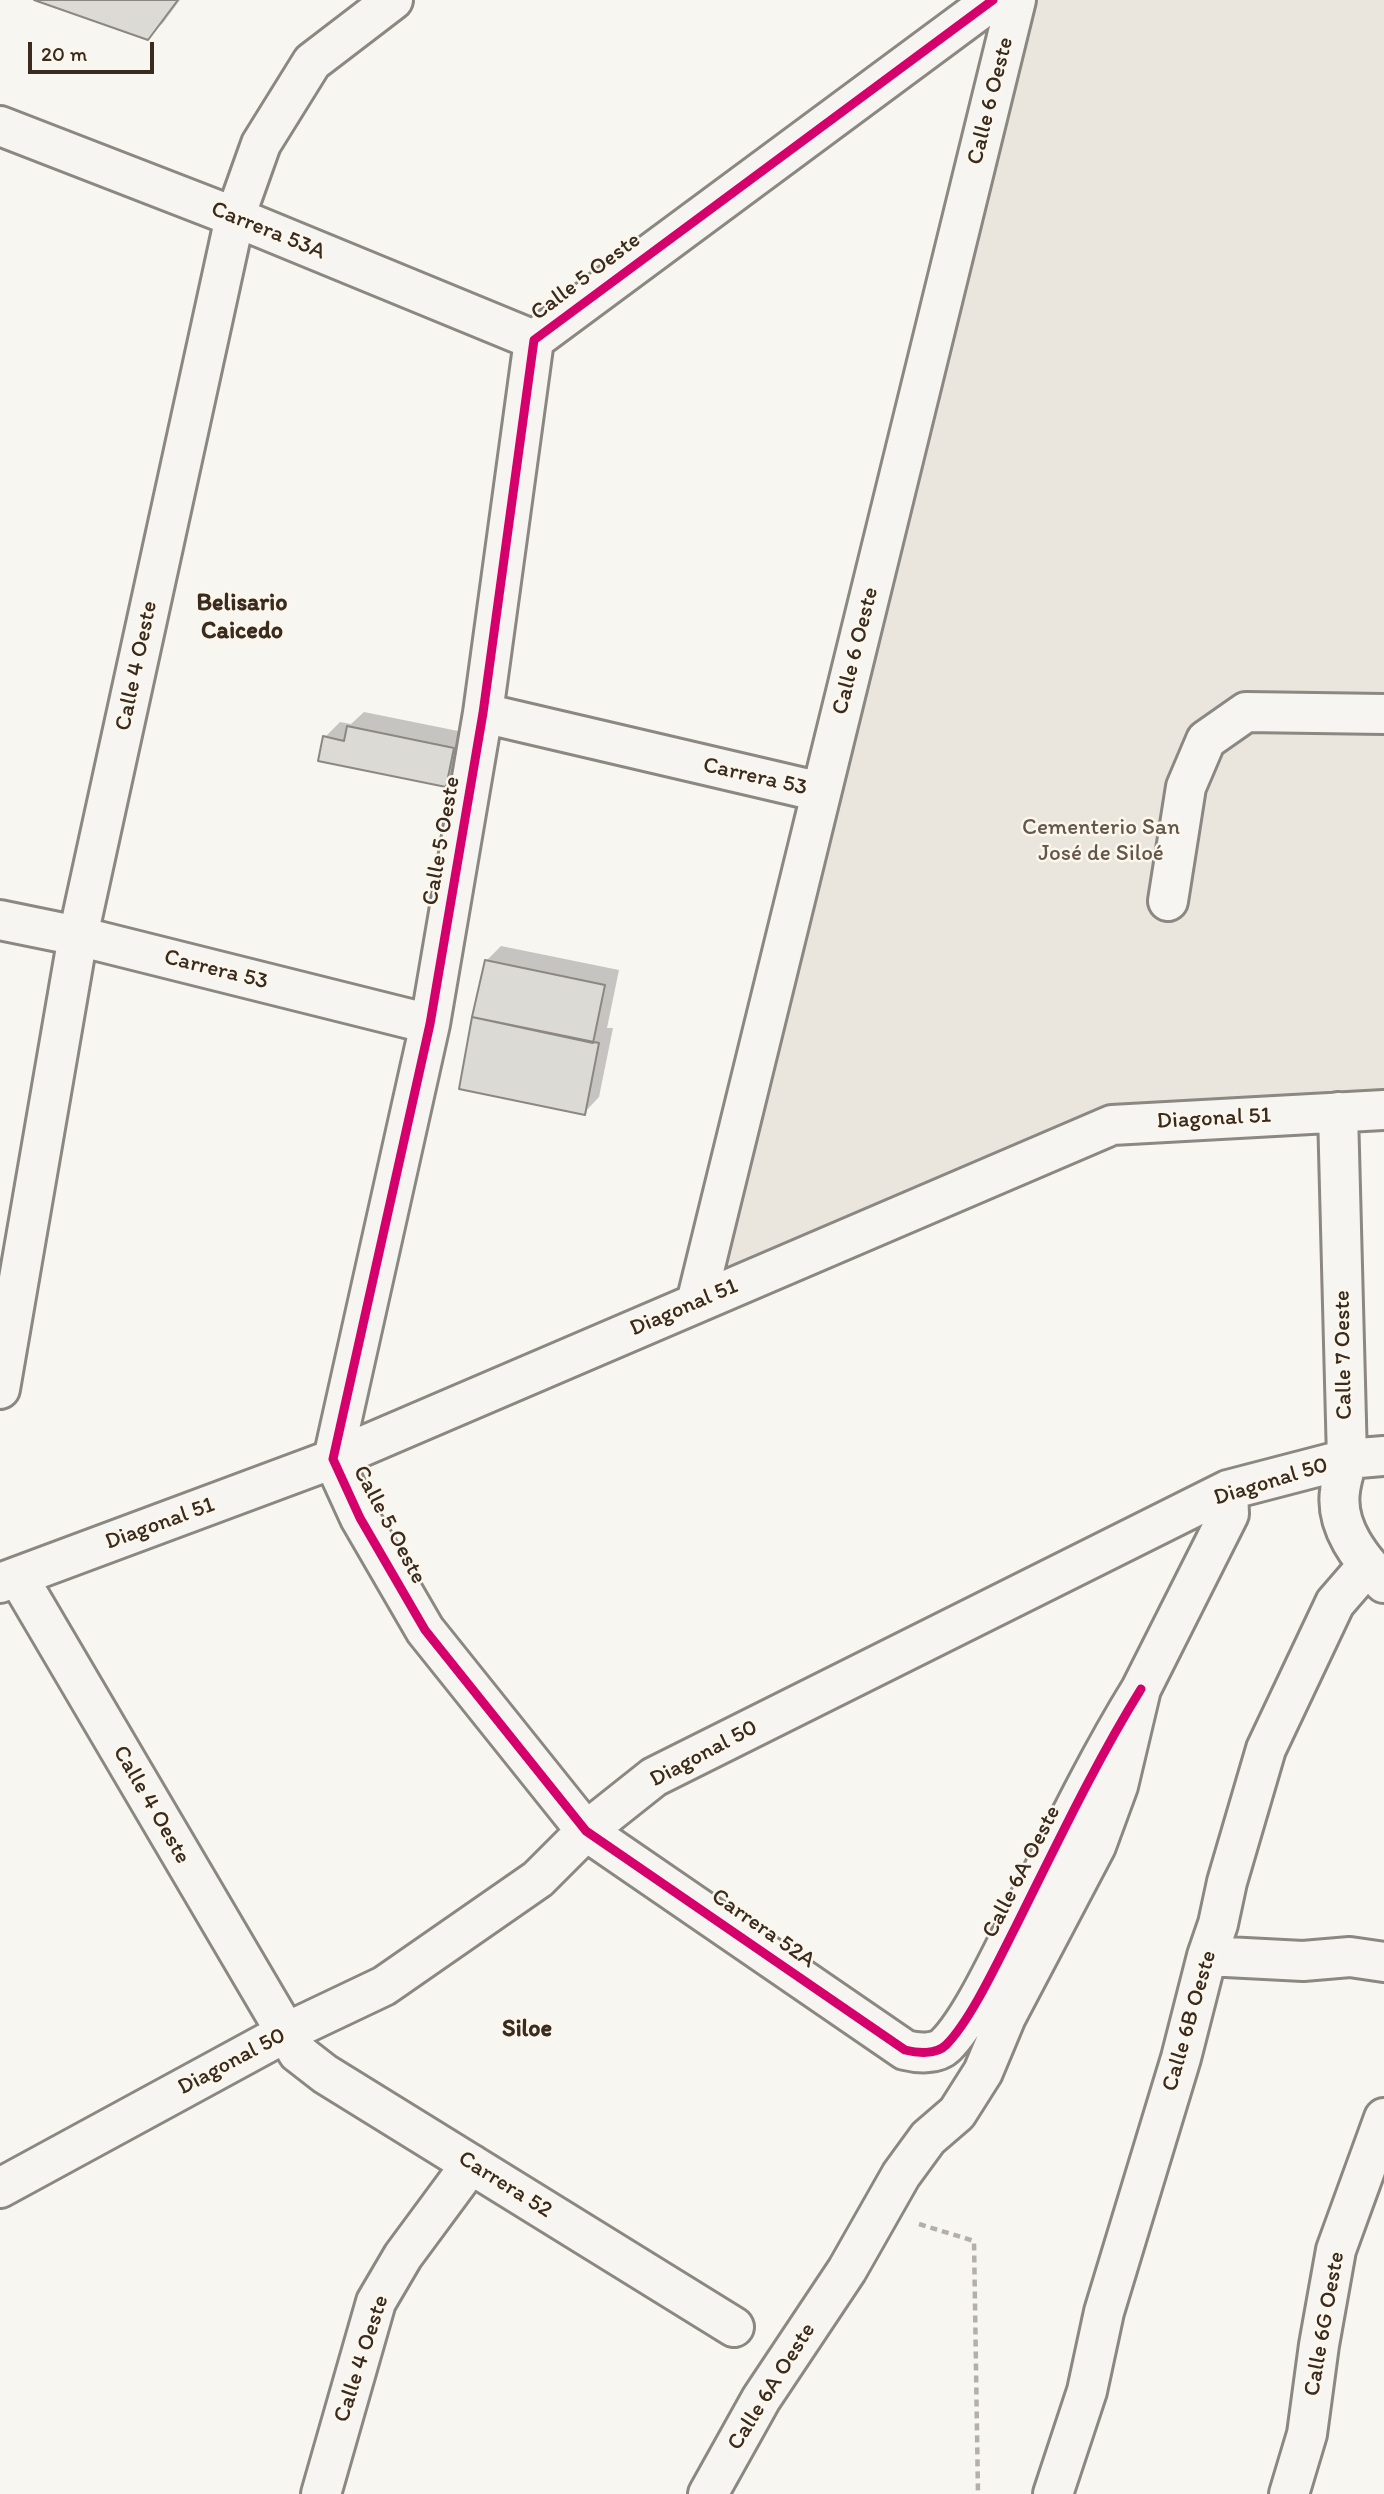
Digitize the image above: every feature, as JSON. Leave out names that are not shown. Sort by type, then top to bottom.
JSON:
[{"type":"street","name":"Calle 4 Oeste","points":[[0,1389],[78,936],[235,217],[261,144],[312,62],[393,0]]},
{"type":"street","name":"Calle 5 Oeste","points":[[586,1831],[425,1630],[360,1518],[333,1459],[430,1024],[483,713],[534,340],[993,0]]},
{"type":"street","name":"Calle 6 Oeste","points":[[696,1303],[1016,0]]},
{"type":"street","name":"Carrera 53A","points":[[0,127],[235,217],[534,340]]},
{"type":"street","points":[[1168,901],[1186,787],[1206,740],[1246,712],[1384,714]]},
{"type":"street","name":"Carrera 53","points":[[483,713],[821,792]]},
{"type":"street","name":"Carrera 53","points":[[0,920],[78,936],[430,1024]]},
{"type":"street","name":"Diagonal 51","points":[[9,1580],[333,1459],[1112,1125],[1384,1110]]},
{"type":"street","name":"Calle 7 Oeste","points":[[1338,1112],[1347,1459],[1339,1493],[1342,1523],[1376,1574]]},
{"type":"street","name":"Diagonal 50","points":[[0,2188],[285,2033],[384,1986],[538,1879],[586,1831],[654,1777],[1228,1490],[1347,1459],[1384,1456]]},
{"type":"street","name":"Calle 6A Oeste","points":[[920,2053],[943,2048],[961,2026],[1004,1950],[1115,1731],[1141,1689],[1228,1514],[1228,1490]]},
{"type":"street","name":"Calle 6B Oeste","points":[[1053,2494],[1087,2390],[1104,2312],[1184,2046],[1266,1749],[1335,1603],[1376,1574]]},
{"type":"street","name":"Calle 4 Oeste","points":[[9,1580],[285,2033]]},
{"type":"street","name":"Calle 6A Oeste","points":[[708,2494],[761,2399],[847,2270],[880,2211],[928,2138],[957,2113],[983,2073],[1006,2017],[1096,1846],[1118,1786],[1141,1689]]},
{"type":"street","name":"Carrera 52A","points":[[586,1831],[905,2050],[920,2053]]},
{"type":"street","points":[[1207,1956],[1303,1961],[1350,1956],[1384,1962]]},
{"type":"street","name":"Carrera 52","points":[[285,2033],[298,2053],[325,2074],[734,2328]]},
{"type":"street","name":"Calle 6G Oeste","points":[[1289,2494],[1307,2434],[1336,2250],[1384,2118]]},
{"type":"street","name":"Calle 4 Oeste","points":[[321,2494],[376,2302],[403,2256],[471,2164]]},
{"type":"path","points":[[880,2211],[974,2241],[978,2494]]},
{"type":"green space","name":"Cementerio San José de Siloé","points":[[1016,0],[1384,0],[1384,1110],[1112,1125],[696,1303]]},
{"type":"building","points":[[34,0],[178,0],[148,40]]},
{"type":"building","points":[[347,726],[454,748],[446,787],[318,761],[323,736],[344,741]]},
{"type":"building","points":[[485,960],[605,985],[593,1043],[472,1017]]},
{"type":"building","points":[[472,1017],[599,1043],[585,1115],[459,1089]]},
{"type":"cycle path","points":[[993,0],[534,340],[483,713],[430,1024],[333,1459],[360,1518],[425,1630],[586,1831],[905,2050],[926,2052],[942,2048],[965,2021],[993,1972],[1091,1776],[1141,1689]]},
{"type":"district","name":"Belisario Caicedo","points":[[242,618]]},
{"type":"district","name":"Siloe","points":[[527,2030]]}]
